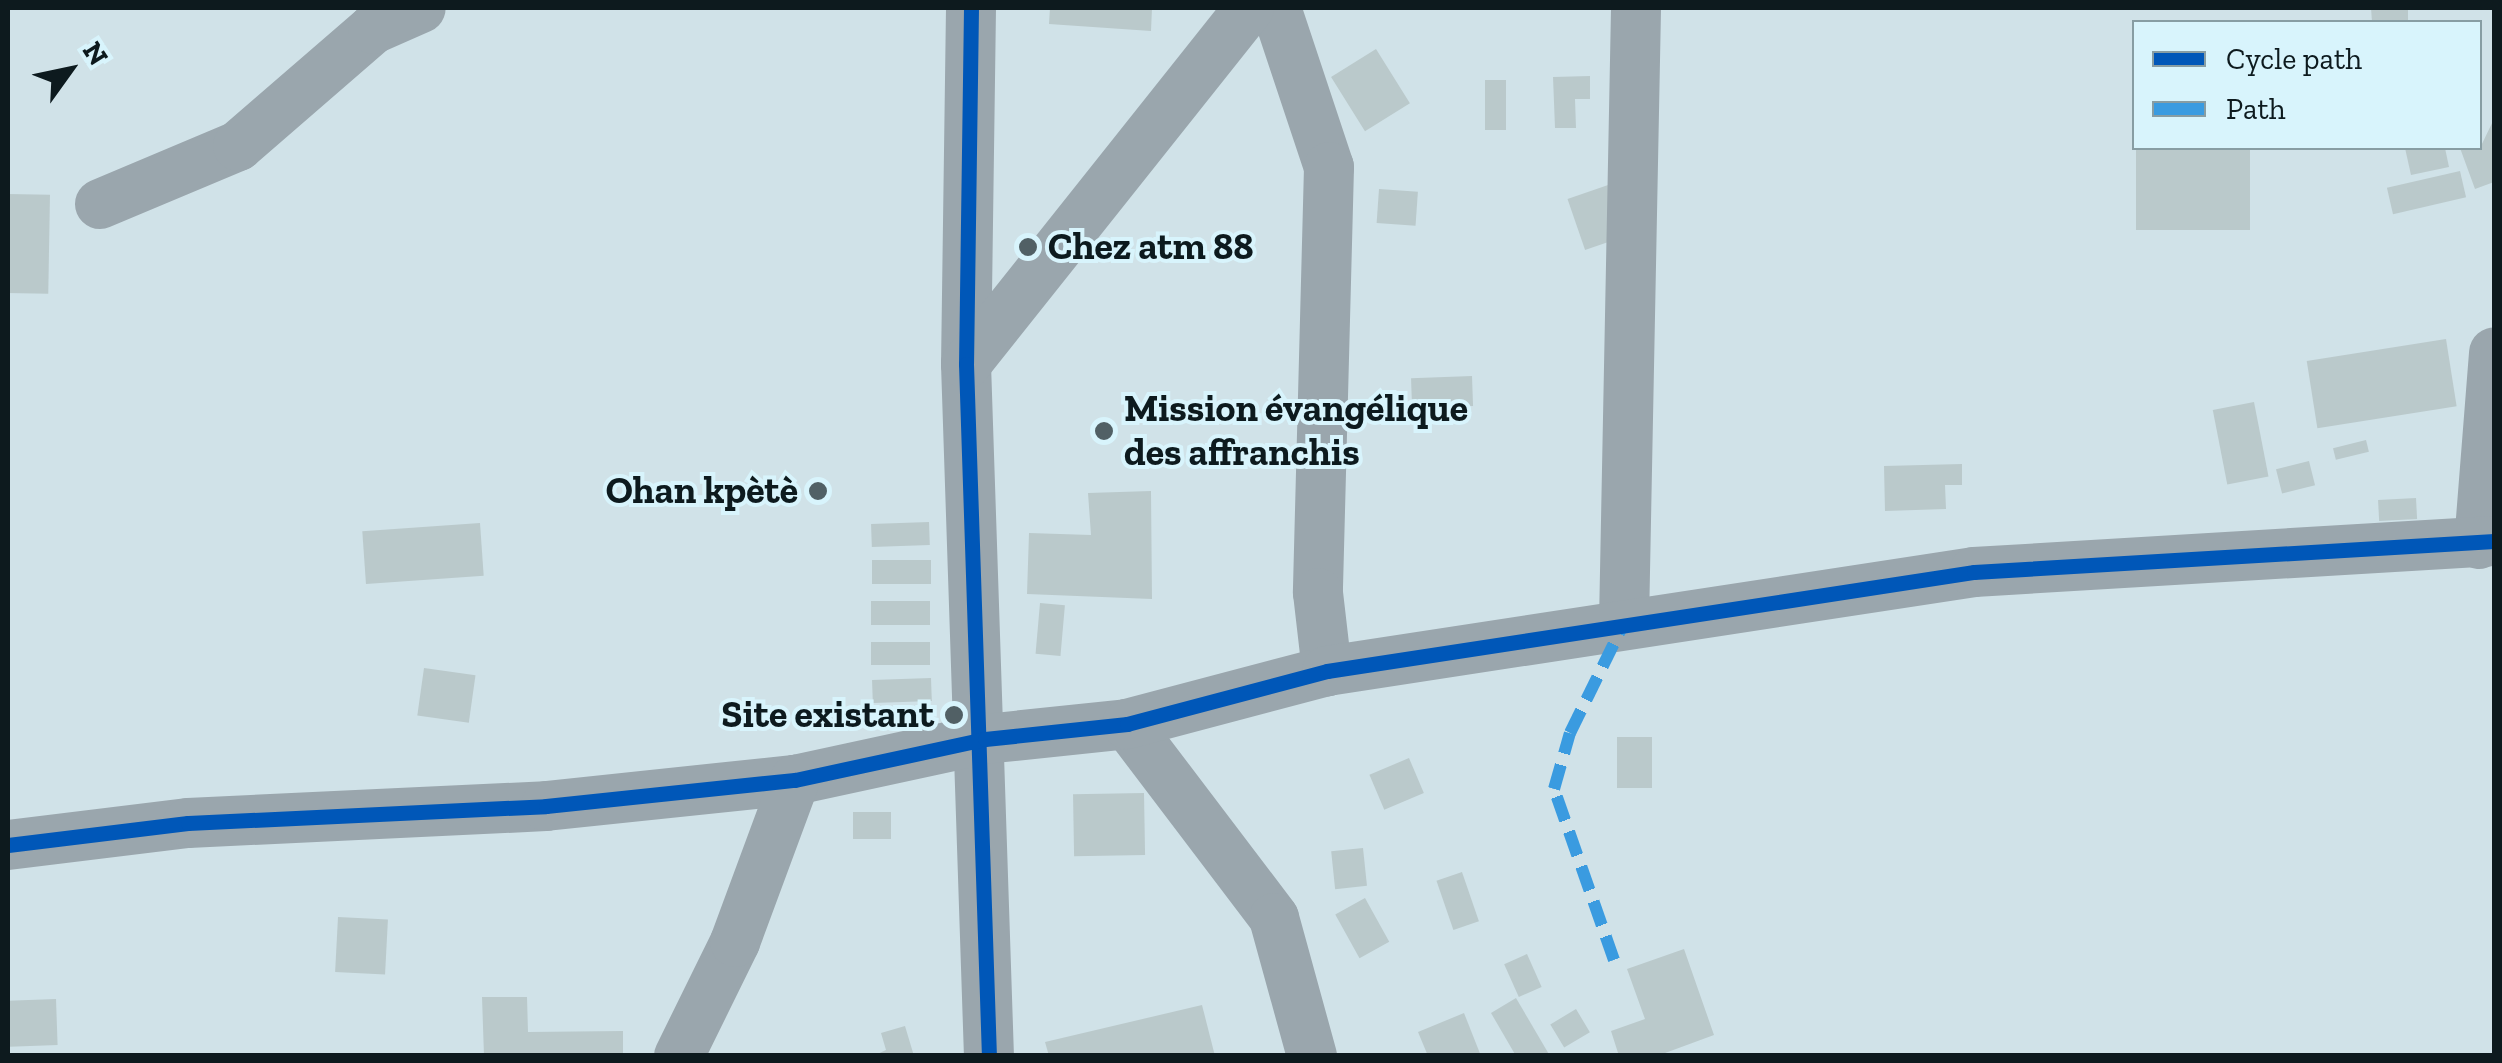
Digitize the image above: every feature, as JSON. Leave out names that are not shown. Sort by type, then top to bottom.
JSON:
[{"type":"street","points":[[100,204],[238,146],[373,29],[421,8]]},
{"type":"street","points":[[972,8],[966,364],[985,739],[990,1056]]},
{"type":"street","points":[[966,364],[1249,8]]},
{"type":"street","points":[[1276,8],[1329,167],[1318,593],[1327,671]]},
{"type":"street","points":[[1624,623],[1636,8]]},
{"type":"street","points":[[8,845],[188,823],[546,806],[795,780],[985,739],[1127,724],[1327,671],[1974,572],[2487,543],[2494,353]]},
{"type":"street","points":[[1127,724],[1274,918],[1312,1056]]},
{"type":"street","points":[[679,1056],[736,942],[795,780]]},
{"type":"building","points":[[1050,8],[1152,8],[1151,31],[1049,24]]},
{"type":"building","points":[[2371,8],[2408,8],[2408,20],[2372,20]]},
{"type":"building","points":[[1376,49],[1410,103],[1365,131],[1331,77]]},
{"type":"building","points":[[1590,76],[1590,99],[1575,99],[1576,128],[1555,128],[1553,77]]},
{"type":"building","points":[[1485,80],[1506,80],[1506,130],[1485,130]]},
{"type":"building","points":[[2494,119],[2494,182],[2475,189],[2461,150],[2482,150]]},
{"type":"building","points":[[2136,150],[2250,150],[2250,230],[2136,230]]},
{"type":"building","points":[[2405,150],[2445,150],[2449,167],[2411,175]]},
{"type":"building","points":[[2460,171],[2466,197],[2393,214],[2387,188]]},
{"type":"building","points":[[1611,184],[1629,235],[1585,250],[1568,199]]},
{"type":"building","points":[[1379,189],[1418,192],[1416,226],[1377,223]]},
{"type":"building","points":[[8,194],[50,195],[48,294],[8,293]]},
{"type":"building","points":[[2446,339],[2457,406],[2317,428],[2307,361]]},
{"type":"building","points":[[1472,376],[1473,406],[1412,408],[1411,378]]},
{"type":"building","points":[[2254,402],[2269,477],[2227,485],[2213,410]]},
{"type":"building","points":[[2366,440],[2369,452],[2336,460],[2333,448]]},
{"type":"building","points":[[2309,461],[2315,485],[2282,493],[2276,469]]},
{"type":"building","points":[[1962,464],[1962,485],[1945,485],[1946,509],[1885,511],[1884,466]]},
{"type":"building","points":[[1151,491],[1152,599],[1027,594],[1029,533],[1091,535],[1088,493]]},
{"type":"building","points":[[2416,498],[2417,519],[2379,521],[2378,500]]},
{"type":"building","points":[[929,522],[930,545],[872,547],[871,524]]},
{"type":"building","points":[[480,523],[484,576],[366,584],[362,531]]},
{"type":"building","points":[[872,560],[931,560],[931,584],[872,584]]},
{"type":"building","points":[[871,601],[930,601],[930,625],[871,625]]},
{"type":"building","points":[[1040,603],[1065,605],[1060,656],[1036,654]]},
{"type":"building","points":[[871,642],[930,642],[930,665],[871,665]]},
{"type":"building","points":[[424,668],[475,675],[469,723],[417,716]]},
{"type":"building","points":[[931,678],[932,701],[873,703],[872,680]]},
{"type":"building","points":[[1617,737],[1652,737],[1652,788],[1617,788]]},
{"type":"building","points":[[1409,758],[1424,793],[1384,810],[1369,775]]},
{"type":"building","points":[[1144,793],[1145,855],[1074,856],[1073,794]]},
{"type":"building","points":[[853,812],[891,812],[891,839],[853,839]]},
{"type":"building","points":[[1363,848],[1367,886],[1335,889],[1331,851]]},
{"type":"building","points":[[1462,872],[1479,921],[1453,930],[1436,881]]},
{"type":"building","points":[[1365,898],[1389,942],[1360,958],[1335,914]]},
{"type":"building","points":[[338,917],[388,920],[385,975],[335,972]]},
{"type":"building","points":[[1684,949],[1714,1035],[1657,1056],[1619,1056],[1611,1031],[1645,1019],[1627,969]]},
{"type":"building","points":[[1527,954],[1542,987],[1519,997],[1504,964]]},
{"type":"building","points":[[482,997],[527,997],[528,1032],[623,1031],[623,1056],[484,1056]]},
{"type":"building","points":[[1516,998],[1550,1056],[1516,1056],[1491,1013]]},
{"type":"building","points":[[56,999],[58,1045],[10,1047],[8,1001]]},
{"type":"building","points":[[1202,1005],[1215,1056],[1049,1056],[1045,1042]]},
{"type":"building","points":[[1576,1009],[1590,1032],[1564,1048],[1550,1024]]},
{"type":"building","points":[[1464,1013],[1481,1056],[1428,1056],[1418,1032]]},
{"type":"building","points":[[905,1026],[914,1056],[873,1056],[886,1050],[881,1033]]},
{"type":"marked path","points":[[1614,960],[1554,789],[1570,733],[1624,623]]},
{"type":"cycle path","points":[[971,8],[966,364],[989,1056]]},
{"type":"cycle path","points":[[8,845],[188,823],[546,806],[795,780],[985,739],[1127,724],[1327,671],[1974,572],[2494,541]]},
{"type":"place","name":"Chez atm 88","points":[[1028,247]]},
{"type":"place","name":"Mission évangélique des affranchis","points":[[1104,431]]},
{"type":"place","name":"Ohan kpètè","points":[[818,491]]},
{"type":"place","name":"Site existant","points":[[954,715]]}]
